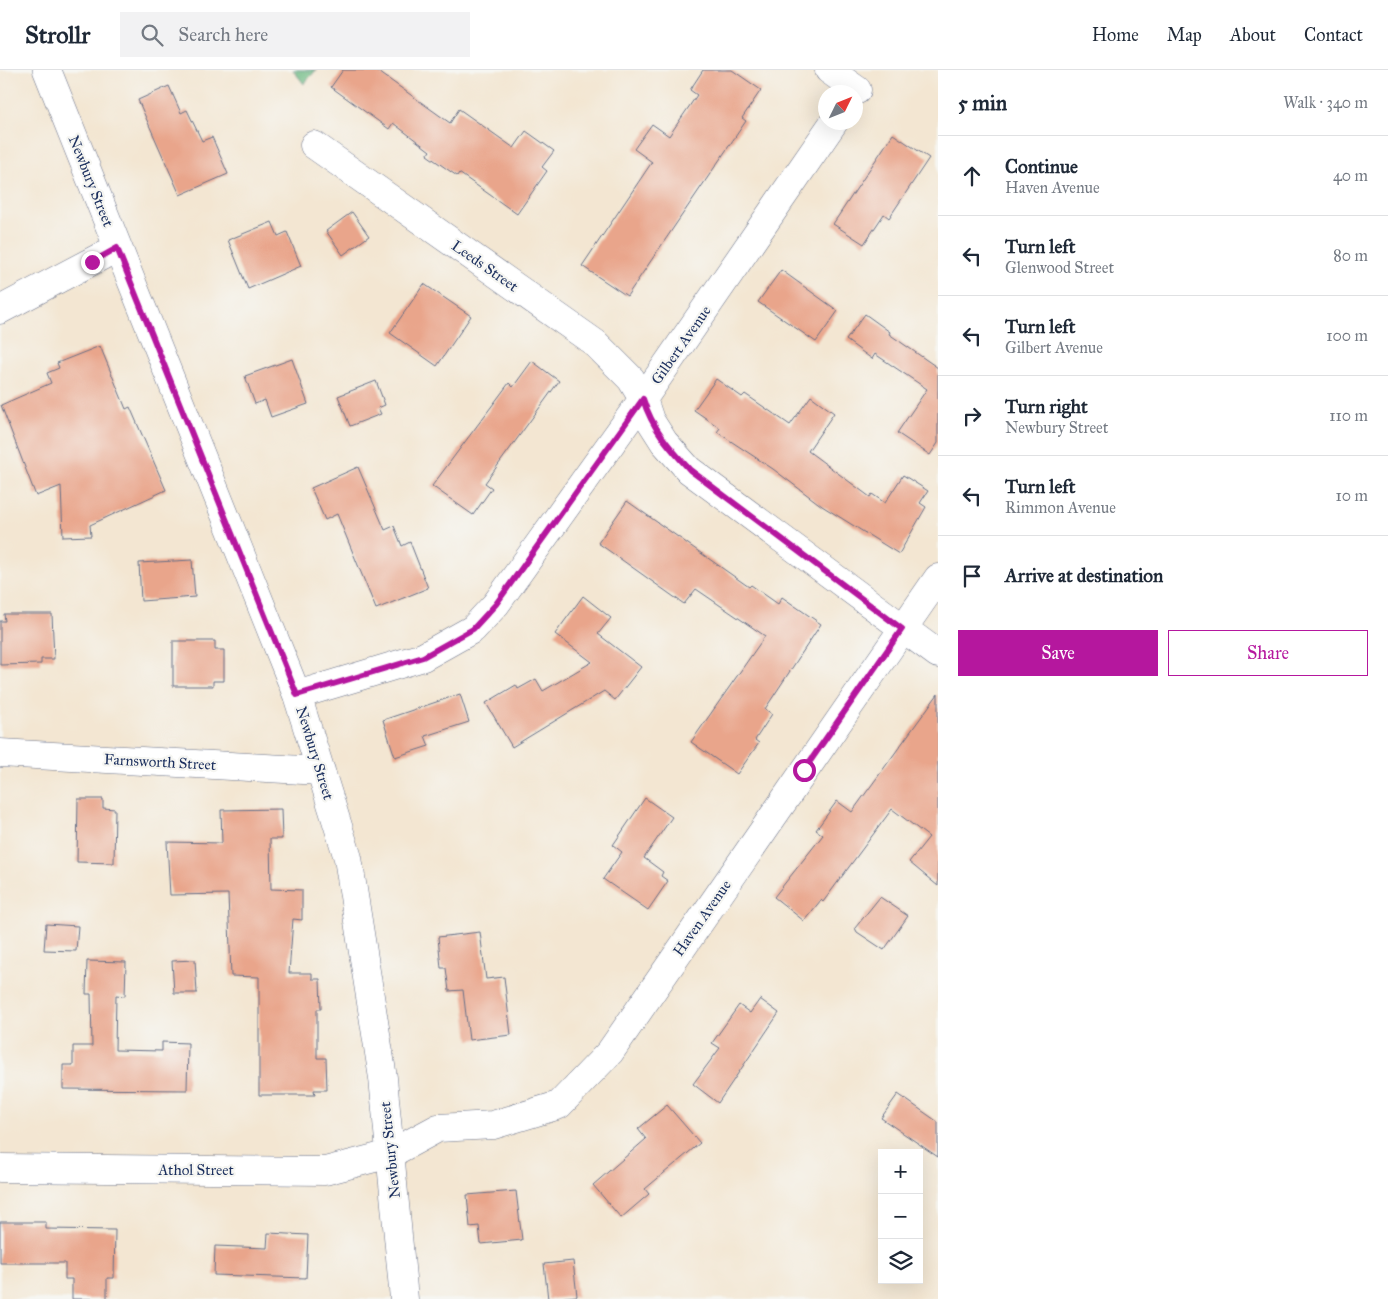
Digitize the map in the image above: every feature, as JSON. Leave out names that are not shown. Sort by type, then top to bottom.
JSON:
[{"type":"street","name":"Newbury Street","points":[[46,70],[297,695],[348,858],[383,1078],[404,1299]]},
{"type":"street","points":[[829,70],[861,84]]},
{"type":"street","name":"Gilbert Avenue","points":[[297,695],[423,657],[473,629],[496,604],[643,399],[828,130]]},
{"type":"street","name":"Leeds Street","points":[[314,145],[595,343],[631,379],[643,399],[650,420],[664,442],[690,470],[938,654]]},
{"type":"street","points":[[0,310],[117,248]]},
{"type":"street","name":"Haven Avenue","points":[[390,1154],[438,1128],[493,1124],[559,1105],[610,1052],[938,578]]},
{"type":"street","name":"Farnsworth Street","points":[[0,753],[320,771]]},
{"type":"street","name":"Athol Street","points":[[0,1168],[325,1171],[390,1154]]},
{"type":"green space","points":[[293,70],[316,70],[304,84]]},
{"type":"building","points":[[343,70],[376,70],[450,123],[459,109],[514,148],[526,131],[554,151],[542,167],[547,171],[517,214],[459,173],[457,176],[427,155],[430,151],[393,123],[389,129],[331,87]]},
{"type":"building","points":[[703,70],[732,70],[761,90],[742,118],[746,121],[627,296],[582,266],[652,162],[634,149],[652,124],[669,136],[697,95],[690,90]]},
{"type":"building","points":[[169,86],[181,113],[187,110],[202,141],[212,137],[228,174],[180,195],[138,100]]},
{"type":"building","points":[[893,134],[929,158],[889,218],[884,214],[864,244],[833,224]]},
{"type":"building","points":[[352,212],[369,236],[343,255],[326,231]]},
{"type":"building","points":[[272,222],[278,236],[287,232],[301,266],[248,289],[228,240]]},
{"type":"building","points":[[781,270],[838,311],[816,342],[758,302]]},
{"type":"building","points":[[424,284],[471,316],[437,366],[390,333]]},
{"type":"building","points":[[865,314],[890,332],[889,334],[938,368],[938,443],[930,455],[897,433],[927,389],[875,354],[872,359],[846,340]]},
{"type":"building","points":[[100,346],[126,409],[130,407],[166,490],[90,525],[91,536],[63,537],[61,486],[36,496],[1,405],[51,383],[47,373],[59,368],[57,363]]},
{"type":"building","points":[[292,359],[308,404],[271,417],[265,400],[255,404],[245,376]]},
{"type":"building","points":[[532,361],[559,381],[485,483],[492,488],[473,515],[432,486],[509,383],[513,387]]},
{"type":"building","points":[[716,379],[742,397],[745,394],[790,425],[811,396],[834,413],[808,451],[870,497],[872,494],[885,503],[903,475],[928,491],[920,503],[926,507],[899,554],[822,506],[773,469],[717,432],[720,428],[694,410]]},
{"type":"building","points":[[376,381],[385,405],[378,408],[381,414],[350,426],[338,396]]},
{"type":"building","points":[[358,467],[385,530],[394,526],[402,546],[410,542],[428,588],[376,609],[337,514],[325,520],[311,488]]},
{"type":"building","points":[[627,501],[749,587],[751,585],[778,604],[782,597],[821,624],[765,709],[772,714],[755,740],[759,743],[737,774],[691,742],[765,636],[696,589],[684,604],[598,543]]},
{"type":"building","points":[[192,560],[195,597],[141,601],[139,563]]},
{"type":"building","points":[[583,596],[611,618],[598,634],[641,667],[615,700],[604,691],[512,747],[486,703],[516,685],[518,689],[536,679],[543,691],[592,662],[555,634]]},
{"type":"building","points":[[4,614],[52,614],[54,659],[41,659],[41,664],[0,665],[0,621],[5,621]]},
{"type":"building","points":[[173,641],[215,641],[215,650],[224,650],[224,681],[213,681],[213,686],[173,686]]},
{"type":"building","points":[[460,694],[469,722],[425,736],[429,746],[395,757],[383,720]]},
{"type":"building","points":[[938,694],[938,886],[909,862],[929,837],[892,809],[823,902],[821,900],[804,921],[774,897],[823,835],[816,830],[837,801],[852,812]]},
{"type":"building","points":[[645,798],[672,817],[644,858],[663,872],[661,876],[668,881],[648,910],[603,879],[622,852],[613,845]]},
{"type":"building","points":[[78,799],[103,799],[103,808],[115,809],[114,863],[77,862]]},
{"type":"building","points":[[281,809],[282,839],[270,839],[271,889],[302,890],[302,920],[293,919],[289,973],[312,973],[312,979],[320,979],[321,1009],[317,1009],[317,1058],[326,1058],[327,1090],[314,1090],[315,1095],[259,1095],[259,977],[231,976],[228,894],[170,895],[167,842],[222,843],[221,810]]},
{"type":"building","points":[[880,897],[908,916],[884,950],[857,932],[855,928]]},
{"type":"building","points":[[46,924],[78,926],[76,951],[44,950]]},
{"type":"building","points":[[480,932],[486,979],[504,977],[511,1035],[469,1040],[463,990],[449,991],[446,968],[441,968],[438,937]]},
{"type":"building","points":[[195,960],[197,993],[174,993],[172,961]]},
{"type":"building","points":[[87,961],[126,962],[125,996],[116,995],[115,1050],[162,1051],[162,1042],[188,1043],[187,1090],[63,1089],[63,1065],[73,1065],[73,1046],[92,1046],[91,994],[86,994]]},
{"type":"building","points":[[760,999],[779,1013],[718,1103],[693,1084],[720,1048],[712,1043],[739,1005],[750,1013]]},
{"type":"building","points":[[898,1094],[938,1122],[938,1157],[881,1118]]},
{"type":"building","points":[[667,1105],[700,1143],[645,1189],[649,1194],[621,1218],[593,1185],[646,1139],[638,1129]]},
{"type":"building","points":[[516,1191],[522,1240],[481,1244],[479,1226],[470,1227],[467,1195]]},
{"type":"building","points":[[0,1222],[46,1222],[46,1229],[115,1230],[114,1278],[107,1278],[107,1299],[72,1299],[72,1279],[65,1279],[65,1263],[0,1263]]},
{"type":"building","points":[[268,1233],[308,1235],[306,1278],[214,1275],[215,1246],[267,1248]]},
{"type":"building","points":[[573,1261],[577,1296],[548,1299],[544,1264]]},
{"type":"route","points":[[92,262],[117,248],[297,695],[423,657],[473,629],[496,604],[643,399],[650,420],[664,442],[690,470],[902,629],[804,770]]}]
